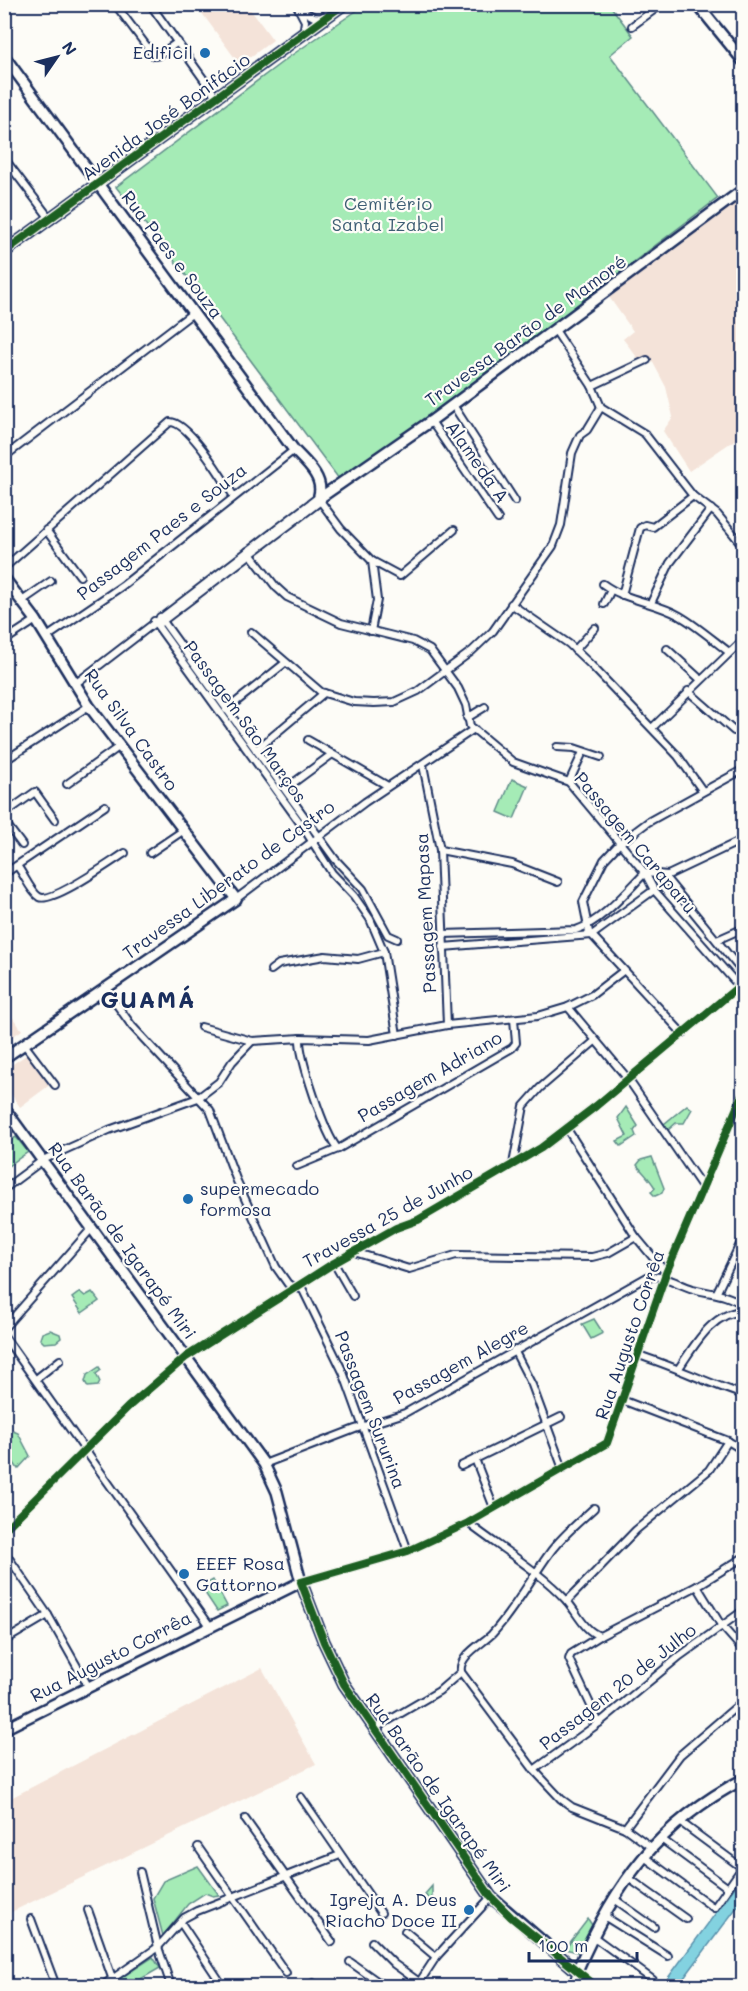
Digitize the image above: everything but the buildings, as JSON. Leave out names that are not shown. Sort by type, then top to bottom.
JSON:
[{"type":"street","points":[[115,4],[154,56],[168,50],[178,42]]},
{"type":"street","points":[[150,4],[217,98]]},
{"type":"street","name":"Avenida José Bonifácio","points":[[4,252],[99,185],[344,4]]},
{"type":"street","points":[[632,26],[662,4]]},
{"type":"street","points":[[697,4],[744,62]]},
{"type":"street","points":[[297,7],[314,16],[326,18]]},
{"type":"street","points":[[297,7],[305,21],[303,35]]},
{"type":"street","name":"Rua Paes e Souza","points":[[4,56],[294,450],[314,473],[319,480],[321,497]]},
{"type":"street","points":[[4,158],[51,220]]},
{"type":"street","name":"Travessa Barão de Mamoré","points":[[75,684],[321,497],[453,405],[744,189]]},
{"type":"street","points":[[4,457],[194,312]]},
{"type":"street","points":[[555,330],[592,386],[601,407],[645,434],[693,496],[711,508],[744,547]]},
{"type":"street","points":[[592,386],[647,360]]},
{"type":"street","name":"Alameda A","points":[[453,405],[515,501]]},
{"type":"street","points":[[251,632],[254,632],[285,663],[324,693],[354,702],[394,702],[410,696],[483,642],[557,538],[572,453],[580,435],[587,430],[601,407]]},
{"type":"street","name":"Alameda A","points":[[431,421],[498,519]]},
{"type":"street","points":[[4,568],[166,424],[177,422],[205,453],[233,495]]},
{"type":"street","name":"Passagem Paes e Souza","points":[[47,637],[122,586],[233,495],[294,450]]},
{"type":"street","name":"Rua Paes e Souza","points":[[314,473],[326,481],[341,483]]},
{"type":"street","points":[[622,595],[640,528],[645,525],[655,526],[693,496]]},
{"type":"street","points":[[321,497],[341,529],[372,561],[400,576],[454,530]]},
{"type":"street","points":[[651,603],[670,563],[711,508]]},
{"type":"street","points":[[46,530],[80,576]]},
{"type":"street","name":"Passagem Caraparu","points":[[250,553],[276,587],[288,597],[341,623],[419,643],[430,650],[446,669],[466,705],[467,718],[474,729],[513,762],[569,782],[645,873],[654,890],[741,989]]},
{"type":"street","points":[[371,631],[377,600],[372,561]]},
{"type":"street","name":"Rua Silva Castro","points":[[4,578],[36,620],[89,706],[236,898]]},
{"type":"street","points":[[22,601],[51,580]]},
{"type":"street","points":[[603,584],[622,595],[651,603],[680,616],[729,652]]},
{"type":"street","points":[[604,604],[611,590]]},
{"type":"street","points":[[511,604],[575,650],[678,756],[702,790]]},
{"type":"street","points":[[4,641],[36,620]]},
{"type":"street","name":"Passagem São Marços","points":[[158,621],[320,835],[335,859],[368,896],[388,935],[397,939]]},
{"type":"street","name":"Passagem São Marços","points":[[158,621],[332,873],[354,896],[370,919],[384,951],[397,1035]]},
{"type":"street","points":[[575,650],[595,628]]},
{"type":"street","points":[[652,728],[700,678],[744,639]]},
{"type":"street","points":[[667,648],[700,678]]},
{"type":"street","points":[[226,710],[285,663]]},
{"type":"street","points":[[688,691],[734,731]]},
{"type":"street","points":[[256,750],[324,693]]},
{"type":"street","points":[[4,761],[89,706]]},
{"type":"street","points":[[467,718],[485,707]]},
{"type":"street","name":"Travessa Liberato de Castro","points":[[4,1058],[236,898],[388,786],[423,765],[474,729]]},
{"type":"street","points":[[308,740],[388,786]]},
{"type":"street","points":[[67,784],[120,746]]},
{"type":"street","points":[[557,747],[601,757]]},
{"type":"street","points":[[569,782],[584,752]]},
{"type":"street","points":[[285,789],[331,755]]},
{"type":"street","name":"Passagem Mapasa","points":[[423,765],[440,850],[447,1025]]},
{"type":"street","points":[[683,1034],[623,971],[589,931],[583,908],[585,897],[604,860],[620,843],[702,790],[744,769]]},
{"type":"street","points":[[4,814],[35,792],[55,820]]},
{"type":"street","points":[[4,874],[18,867],[105,806]]},
{"type":"street","points":[[4,821],[22,845]]},
{"type":"street","points":[[150,853],[184,830]]},
{"type":"street","points":[[443,940],[589,931],[645,873],[664,876],[744,839]]},
{"type":"street","points":[[440,850],[512,864],[558,882]]},
{"type":"street","points":[[18,867],[37,896],[44,898],[59,894],[125,853]]},
{"type":"street","name":"Passagem Caraparu","points":[[664,876],[744,974]]},
{"type":"street","points":[[443,940],[589,931],[654,890]]},
{"type":"street","points":[[717,940],[744,928]]},
{"type":"street","points":[[271,970],[279,964],[325,956],[358,958],[384,951]]},
{"type":"street","points":[[201,1027],[252,1041],[300,1038],[353,1042],[486,1019],[514,1019],[568,1007],[592,995],[623,971]]},
{"type":"street","name":"Passagem Sururina","points":[[105,988],[132,1026],[210,1110],[236,1179],[276,1267],[288,1284],[303,1290],[326,1334],[363,1426],[408,1551]]},
{"type":"street","name":"Travessa 25 de Junho","points":[[4,1530],[128,1407],[186,1357],[295,1286],[354,1251],[406,1223],[418,1220],[541,1148],[741,989]]},
{"type":"street","points":[[568,1007],[628,1079],[703,1188]]},
{"type":"street","name":"Passagem Adriano","points":[[297,1166],[338,1149],[512,1048],[516,1043],[514,1019]]},
{"type":"street","points":[[300,1038],[310,1082],[331,1139],[338,1149]]},
{"type":"street","points":[[4,1189],[43,1160],[109,1130],[198,1098],[219,1082],[232,1062],[252,1041]]},
{"type":"street","points":[[513,1164],[524,1106],[540,1088],[595,1041]]},
{"type":"street","points":[[24,1044],[55,1085]]},
{"type":"street","name":"Rua Augusto Corrêa","points":[[4,1729],[301,1582],[408,1551],[494,1508],[607,1443],[665,1275],[744,1091]]},
{"type":"street","name":"Rua Barão de Igarapé Miri","points":[[4,1108],[264,1464],[280,1503],[301,1582],[338,1670],[374,1729],[491,1897],[511,1917],[596,1986]]},
{"type":"street","points":[[567,1129],[636,1237],[665,1275],[690,1288],[717,1292],[744,1305]]},
{"type":"street","points":[[4,1328],[92,1228]]},
{"type":"street","points":[[717,1292],[744,1236]]},
{"type":"street","points":[[354,1251],[409,1269],[456,1255],[592,1257],[609,1253],[636,1237]]},
{"type":"street","points":[[334,1263],[353,1296]]},
{"type":"street","name":"Passagem Alegre","points":[[264,1464],[363,1426],[405,1413],[647,1277],[665,1275]]},
{"type":"street","points":[[679,1368],[711,1326],[738,1311],[744,1311]]},
{"type":"street","points":[[4,1336],[210,1626]]},
{"type":"street","points":[[514,1350],[532,1385],[563,1469]]},
{"type":"street","points":[[638,1355],[679,1368],[701,1380],[744,1395]]},
{"type":"street","points":[[36,1379],[60,1360]]},
{"type":"street","points":[[622,1400],[728,1442],[744,1451]]},
{"type":"street","points":[[462,1466],[561,1417]]},
{"type":"street","points":[[567,1601],[636,1530],[709,1470],[728,1442]]},
{"type":"street","points":[[475,1460],[494,1508]]},
{"type":"street","points":[[374,1729],[439,1691],[461,1672],[465,1658],[492,1634],[552,1549],[594,1508]]},
{"type":"street","points":[[468,1522],[567,1601],[589,1630],[600,1636]]},
{"type":"street","points":[[4,1551],[48,1615],[88,1686]]},
{"type":"street","points":[[599,1723],[568,1659],[571,1653],[697,1586],[744,1557]]},
{"type":"street","points":[[697,1586],[721,1625],[744,1610]]},
{"type":"street","points":[[4,1641],[48,1615]]},
{"type":"street","name":"Passagem 20 de Julho","points":[[534,1770],[599,1723],[721,1625],[744,1651]]},
{"type":"street","points":[[461,1672],[534,1770],[572,1807],[625,1828],[651,1847]]},
{"type":"street","points":[[625,1828],[680,1755],[744,1701]]},
{"type":"street","points":[[572,1986],[577,1971],[614,1898],[627,1876],[651,1847],[679,1821],[744,1779]]},
{"type":"street","points":[[301,1797],[381,1913]]},
{"type":"street","points":[[245,1820],[332,1942]]},
{"type":"street","points":[[679,1821],[737,1864],[744,1864]]},
{"type":"street","points":[[660,1838],[728,1888]]},
{"type":"street","points":[[198,1846],[286,1973]]},
{"type":"street","points":[[102,1986],[114,1983],[197,1911],[340,1856]]},
{"type":"street","points":[[644,1857],[714,1908],[744,1864]]},
{"type":"street","points":[[140,1872],[158,1947],[171,1986]]},
{"type":"street","points":[[627,1876],[686,1919]]},
{"type":"street","points":[[372,1942],[418,1984],[436,1957],[491,1897]]},
{"type":"street","points":[[614,1898],[654,1927]]},
{"type":"street","points":[[88,1910],[114,1983]]},
{"type":"street","points":[[604,1916],[668,1956]]},
{"type":"street","points":[[31,1919],[56,1986]]},
{"type":"street","points":[[181,1923],[224,1986]]},
{"type":"street","points":[[405,1931],[436,1957]]},
{"type":"street","points":[[594,1937],[653,1980]]},
{"type":"street","points":[[350,1962],[384,1986]]},
{"type":"shaded area","points":[[196,5],[247,5],[273,40],[240,65]]},
{"type":"shaded area","points":[[743,196],[743,439],[739,437],[689,471],[663,431],[673,417],[666,387],[650,357],[640,361],[623,339],[633,331],[609,297]]},
{"type":"shaded area","points":[[4,1006],[22,1030],[5,1042],[4,1042]]},
{"type":"shaded area","points":[[29,1053],[51,1084],[20,1107],[5,1085],[4,1070]]},
{"type":"shaded area","points":[[262,1668],[316,1764],[5,1915],[5,1801]]},
{"type":"green space","name":"Cemitério Santa Izabel","points":[[609,4],[633,36],[610,55],[718,198],[429,417],[339,479],[211,307],[116,187],[289,57],[365,5]]},
{"type":"green space","points":[[512,779],[528,786],[514,819],[498,812]]},
{"type":"green space","points":[[687,1105],[692,1109],[684,1123],[676,1123],[667,1131],[664,1124]]},
{"type":"green space","points":[[626,1107],[638,1126],[634,1131],[636,1136],[621,1146],[617,1141],[627,1136],[618,1118]]},
{"type":"green space","points":[[16,1137],[28,1152],[5,1168],[5,1144]]},
{"type":"green space","points":[[652,1157],[664,1188],[662,1193],[655,1196],[651,1192],[655,1188],[637,1165],[641,1160]]},
{"type":"green space","points":[[80,1292],[85,1296],[92,1292],[99,1301],[82,1313],[72,1298]]},
{"type":"green space","points":[[594,1319],[603,1333],[591,1339],[582,1324]]},
{"type":"green space","points":[[50,1330],[60,1334],[61,1338],[56,1342],[44,1343],[40,1339],[42,1333]]},
{"type":"green space","points":[[99,1367],[101,1370],[96,1374],[100,1382],[98,1386],[88,1387],[85,1382],[87,1375]]},
{"type":"green space","points":[[13,1431],[18,1433],[30,1456],[18,1469],[10,1457],[5,1458],[5,1451],[10,1442],[7,1437]]},
{"type":"green space","points":[[213,1580],[227,1606],[217,1611],[201,1587]]},
{"type":"green space","points":[[198,1866],[219,1895],[213,1896],[205,1893],[188,1904],[163,1936],[153,1898],[163,1881]]},
{"type":"green space","points":[[432,1886],[432,1897],[439,1903],[435,1909],[425,1894]]},
{"type":"green space","points":[[588,1919],[592,1925],[577,1952],[565,1949]]},
{"type":"green space","points":[[153,1957],[160,1968],[139,1980],[139,1986],[118,1986],[116,1981]]},
{"type":"water","points":[[743,1876],[743,1899],[678,1986],[662,1986]]},
{"type":"cycle path","points":[[4,252],[344,4]]},
{"type":"cycle path","points":[[4,1530],[128,1407],[186,1357],[334,1263],[396,1228],[418,1220],[541,1148],[596,1106],[739,986]]},
{"type":"cycle path","points":[[596,1986],[511,1917],[491,1897],[344,1684],[324,1642],[301,1582],[408,1551],[468,1523],[607,1443],[666,1273],[744,1091]]},
{"type":"place","name":"Edificil","points":[[205,53]]},
{"type":"place","name":"supermecado formosa","points":[[188,1199]]},
{"type":"place","name":"EEEF Rosa Gattorno","points":[[184,1574]]},
{"type":"place","name":"Igreja A. Deus Riacho Doce II","points":[[469,1910]]},
{"type":"district","name":"GUAMÁ","points":[[148,1000]]}]
